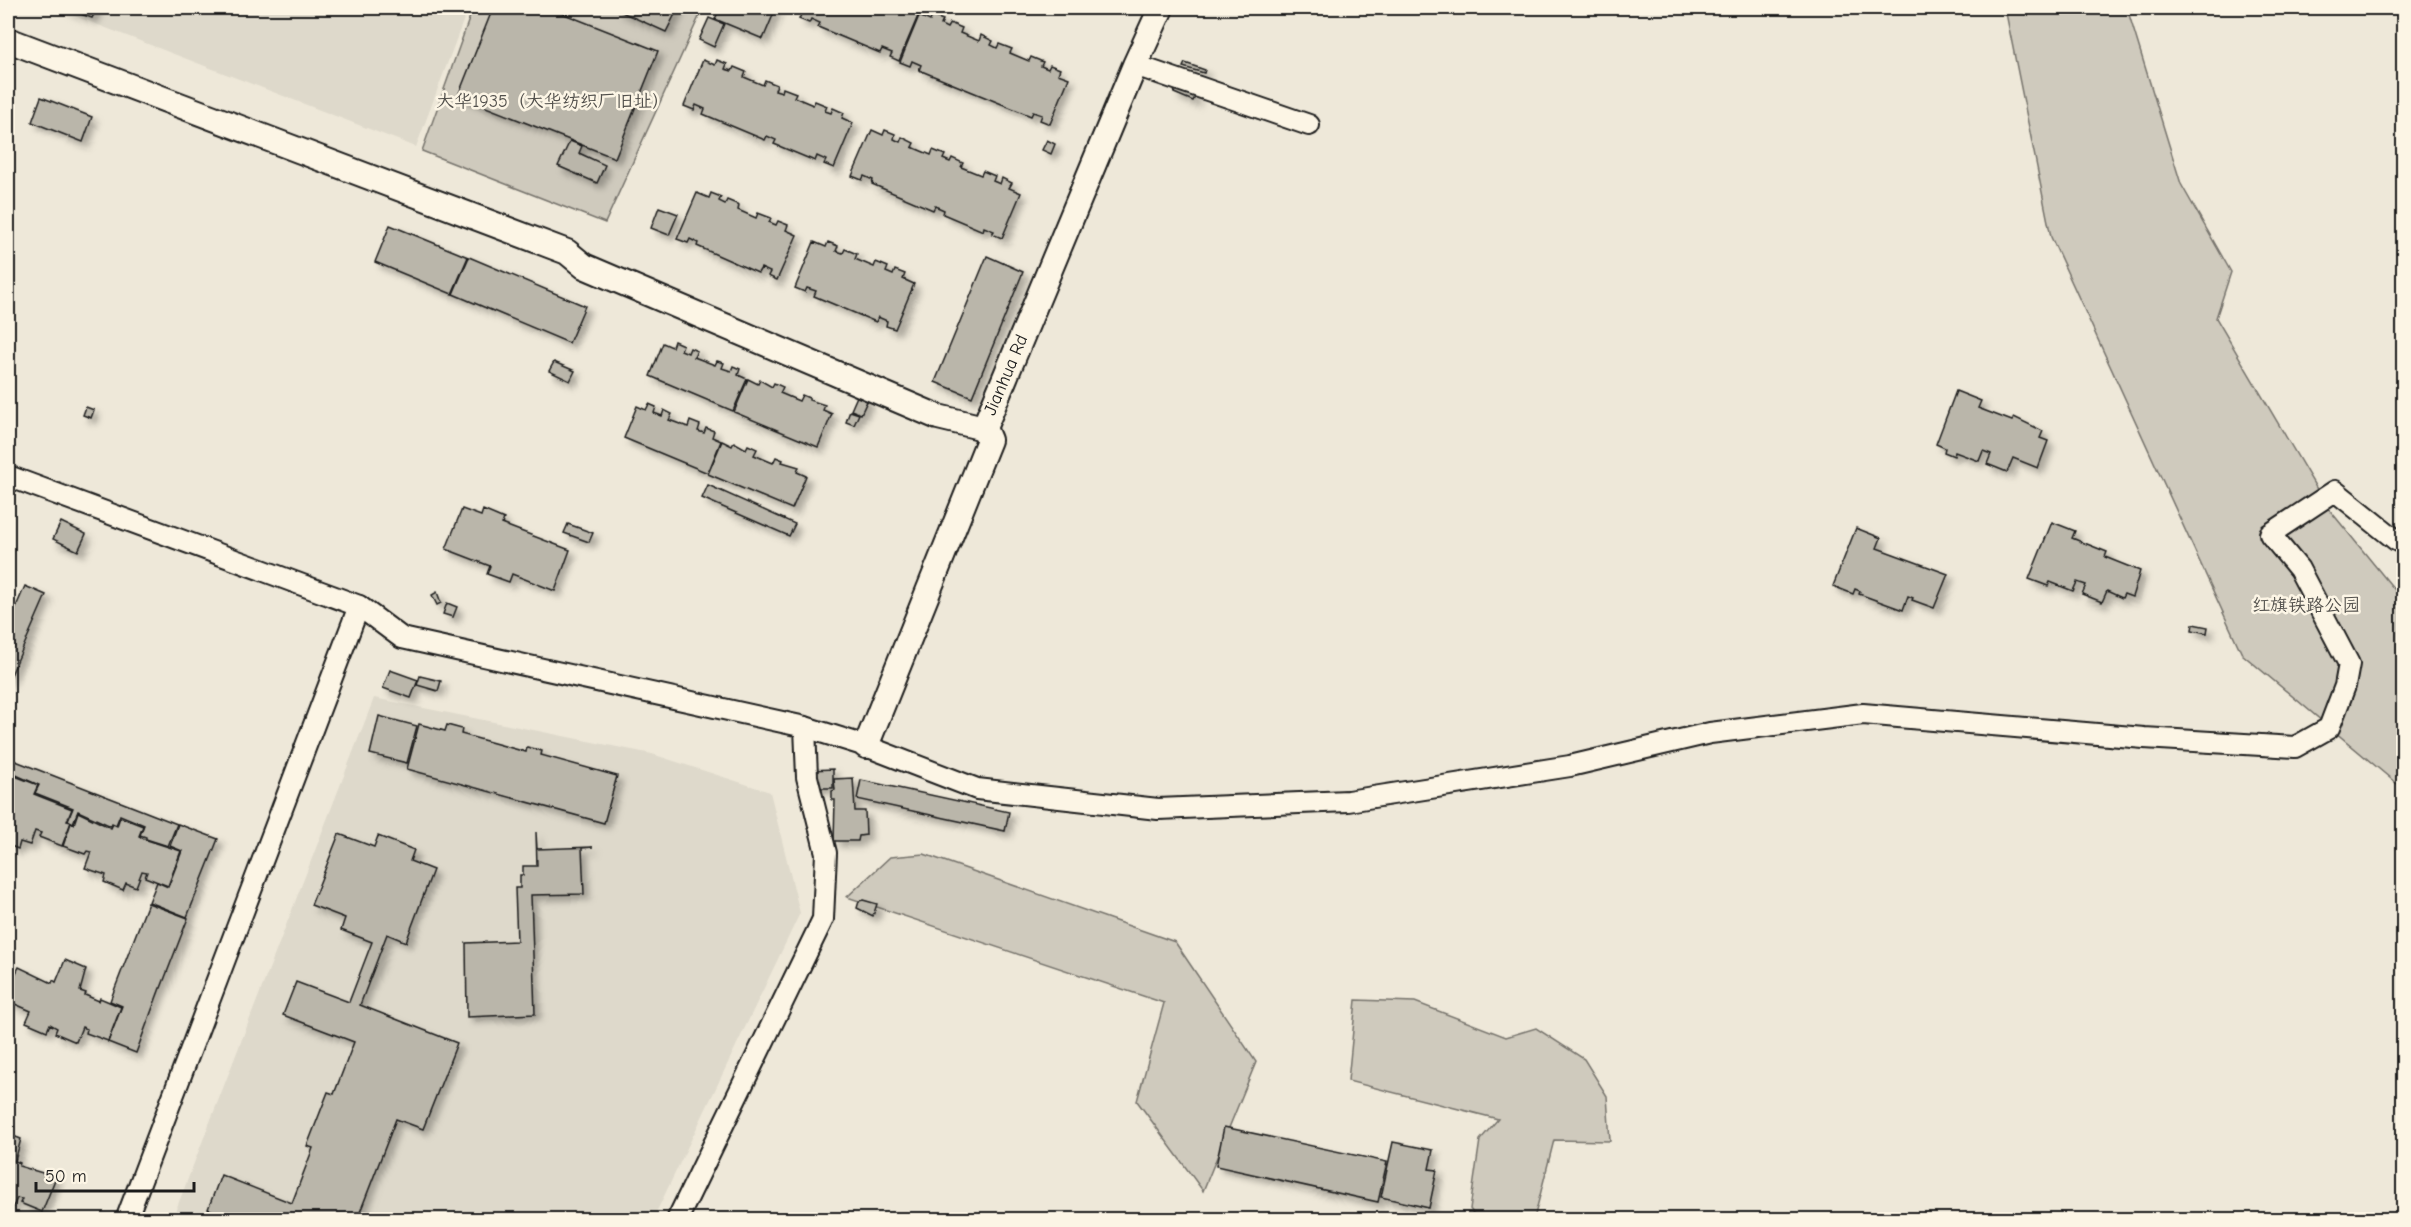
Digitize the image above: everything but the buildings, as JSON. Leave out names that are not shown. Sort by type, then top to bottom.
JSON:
[{"type":"street","name":"Jianhua Rd","points":[[866,746],[989,440],[984,428],[1135,65],[1161,8]]},
{"type":"street","points":[[8,40],[567,252],[584,266],[927,412],[984,428]]},
{"type":"street","points":[[1135,65],[1309,125]]},
{"type":"street","points":[[8,476],[359,606],[402,638],[805,727],[866,746],[976,789],[1158,809],[1348,801],[1570,766],[1710,733],[1863,714],[2144,738],[2295,747],[2329,728],[2345,686],[2349,664],[2299,569],[2270,534],[2335,491],[2403,544]]},
{"type":"street","points":[[126,1220],[359,606]]},
{"type":"street","points":[[677,1220],[823,919],[826,853],[807,777],[805,727]]},
{"type":"shaded area","points":[[54,8],[468,8],[416,147]]},
{"type":"shaded area","points":[[374,698],[652,754],[770,792],[800,913],[653,1219],[172,1220]]},
{"type":"green space","name":"大华1935（大华纺织厂旧址）","points":[[473,8],[703,8],[605,223],[422,151]]},
{"type":"green space","name":"红旗铁路公园","points":[[2005,8],[2127,8],[2181,184],[2231,272],[2216,318],[2328,508],[2403,600],[2403,789],[2242,654],[2051,237]]},
{"type":"green space","points":[[924,854],[1175,942],[1256,1062],[1203,1191],[1137,1101],[1164,1003],[847,897],[890,857]]},
{"type":"green space","points":[[1356,1000],[1415,1002],[1506,1037],[1536,1028],[1584,1059],[1607,1096],[1610,1141],[1554,1140],[1534,1219],[1477,1219],[1470,1209],[1480,1140],[1498,1119],[1348,1081]]}]
